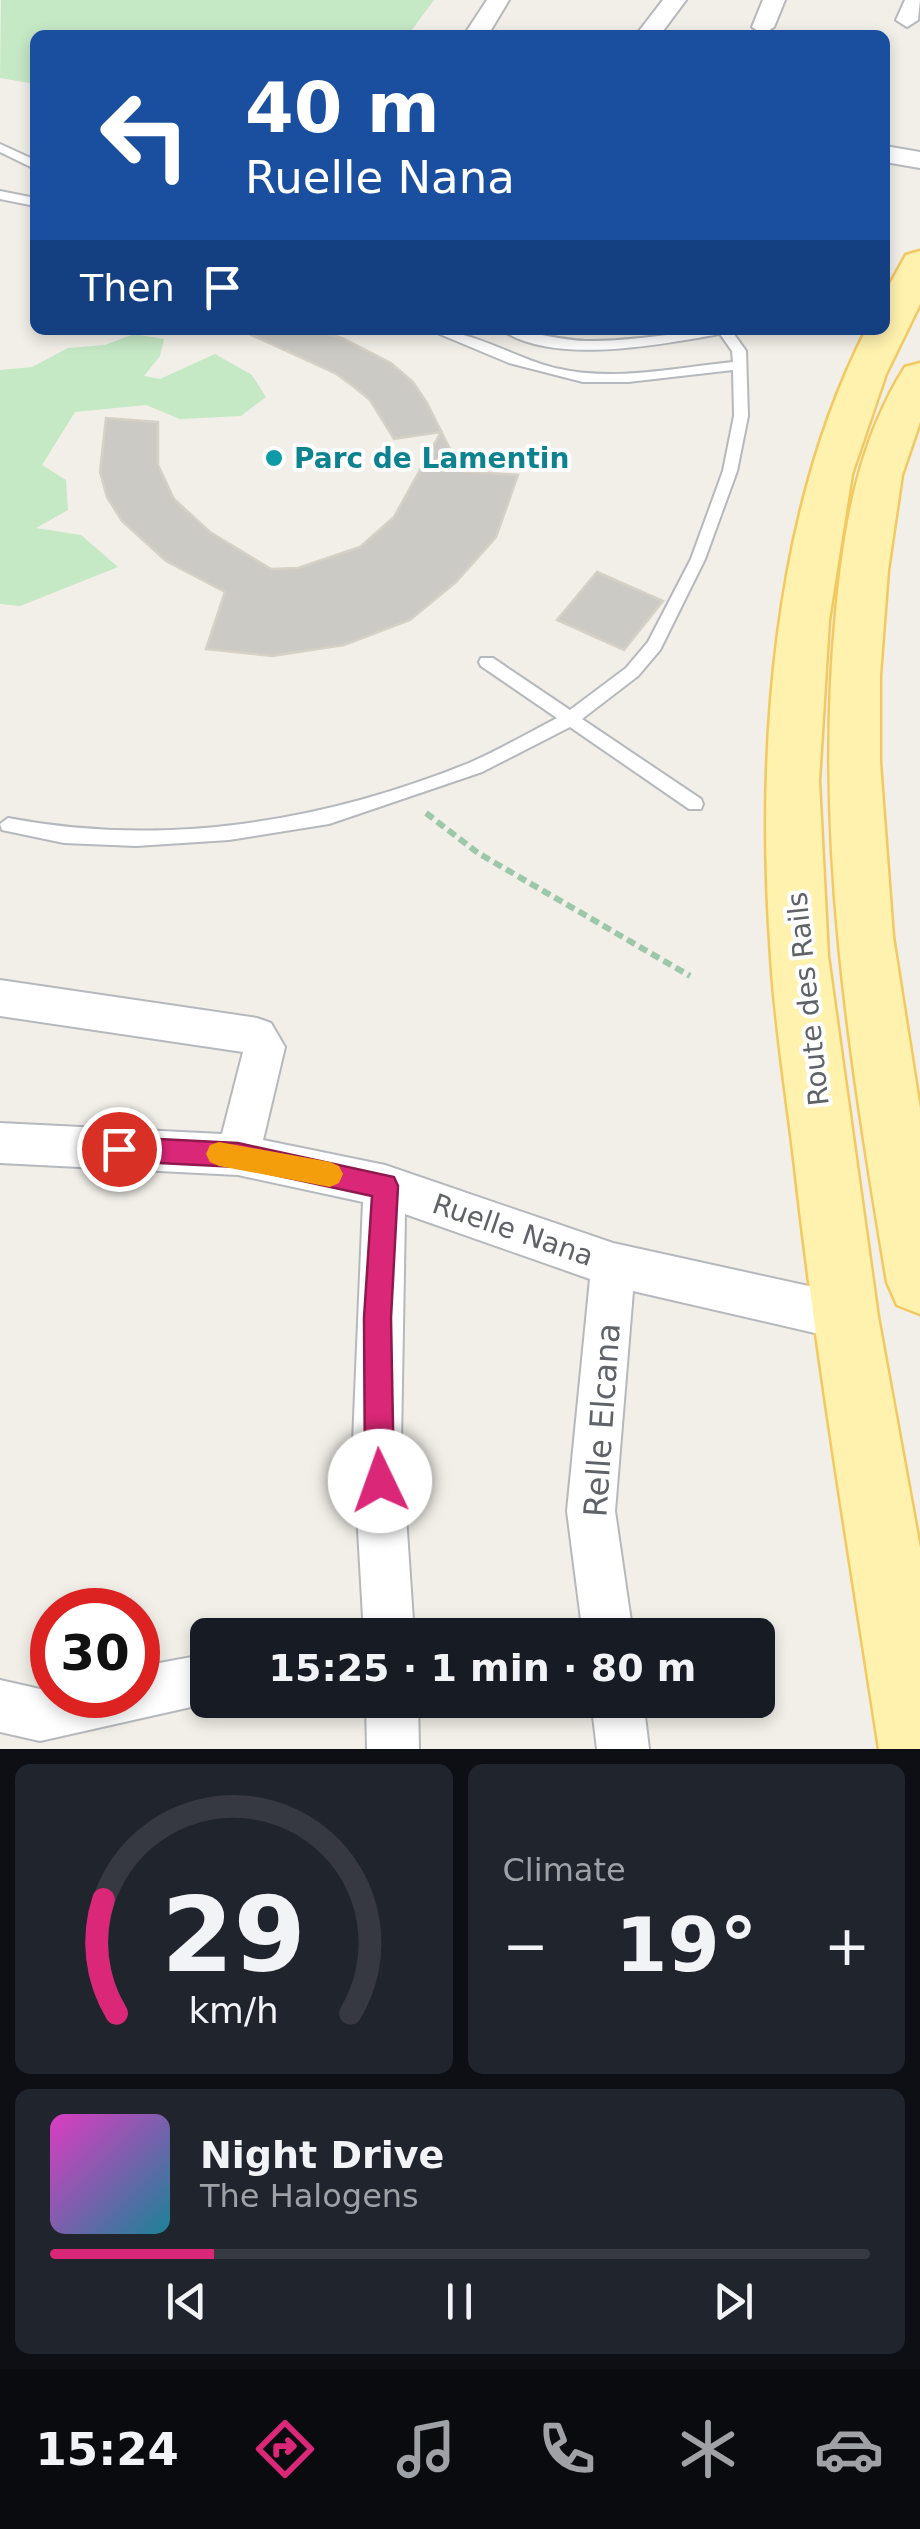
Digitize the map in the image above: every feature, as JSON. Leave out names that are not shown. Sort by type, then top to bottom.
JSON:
[{"type":"main road","name":"Route des Rails","points":[[890,324],[920,263]]},
{"type":"main road","name":"Route des Rails","points":[[884,335],[865,374],[830,474],[805,620],[794,763],[799,956],[845,1317],[918,1749]]},
{"type":"main road","points":[[920,378],[890,441],[870,530],[852,699],[865,948],[907,1151],[920,1282]]},
{"type":"street","points":[[479,30],[498,0]]},
{"type":"street","points":[[652,30],[675,0]]},
{"type":"street","points":[[764,27],[774,0]]},
{"type":"street","points":[[890,155],[920,160]]},
{"type":"street","points":[[0,998],[256,1036],[264,1047],[238,1155]]},
{"type":"street","name":"Ruelle Nana","points":[[0,1143],[238,1155],[385,1186],[612,1265],[845,1317]]},
{"type":"street","points":[[385,1186],[377,1442],[388,1618]]},
{"type":"street","name":"Relle Elcana","points":[[606,1618],[592,1511],[612,1265]]},
{"type":"street","points":[[160,1689],[190,1683]]},
{"type":"street","points":[[392,1718],[393,1749]]},
{"type":"street","points":[[619,1718],[623,1749]]},
{"type":"lane","points":[[0,148],[30,163]]},
{"type":"lane","points":[[0,195],[30,201]]},
{"type":"lane","points":[[450,335],[562,374],[634,376],[740,366]]},
{"type":"lane","points":[[522,335],[595,347],[639,345],[694,335]]},
{"type":"lane","points":[[8,826],[64,836],[136,839],[229,832],[329,817],[476,767],[569,720],[632,672],[654,646],[677,606],[730,471],[741,416],[739,351],[726,335]]},
{"type":"lane","points":[[487,662],[695,804]]},
{"type":"path","points":[[404,790],[431,818],[478,853],[690,976]]},
{"type":"green space","points":[[1,0],[434,0],[412,30],[30,30],[30,83],[0,78]]},
{"type":"green space","points":[[131,335],[164,339],[160,356],[144,376],[160,379],[215,354],[252,375],[266,397],[241,416],[180,419],[146,405],[75,412],[42,465],[66,480],[68,510],[36,528],[81,535],[118,567],[20,606],[0,604],[0,370],[32,367],[68,348],[105,345]]},
{"type":"building","points":[[251,335],[332,335],[391,363],[413,382],[427,403],[461,471],[518,475],[496,537],[456,582],[410,620],[344,645],[272,656],[206,649],[225,592],[166,561],[122,521],[107,497],[100,472],[106,418],[158,422],[158,465],[174,499],[210,532],[271,569],[298,568],[360,547],[394,517],[441,432],[394,439],[370,400],[335,373]]},
{"type":"building","points":[[597,572],[663,601],[624,650],[557,620]]},
{"type":"slow traffic","points":[[219,1154],[330,1174]]},
{"type":"place","name":"Parc de Lamentin","points":[[274,458]]},
{"type":"route","points":[[119,1149],[238,1155],[385,1186],[378,1318],[380,1481]]}]
